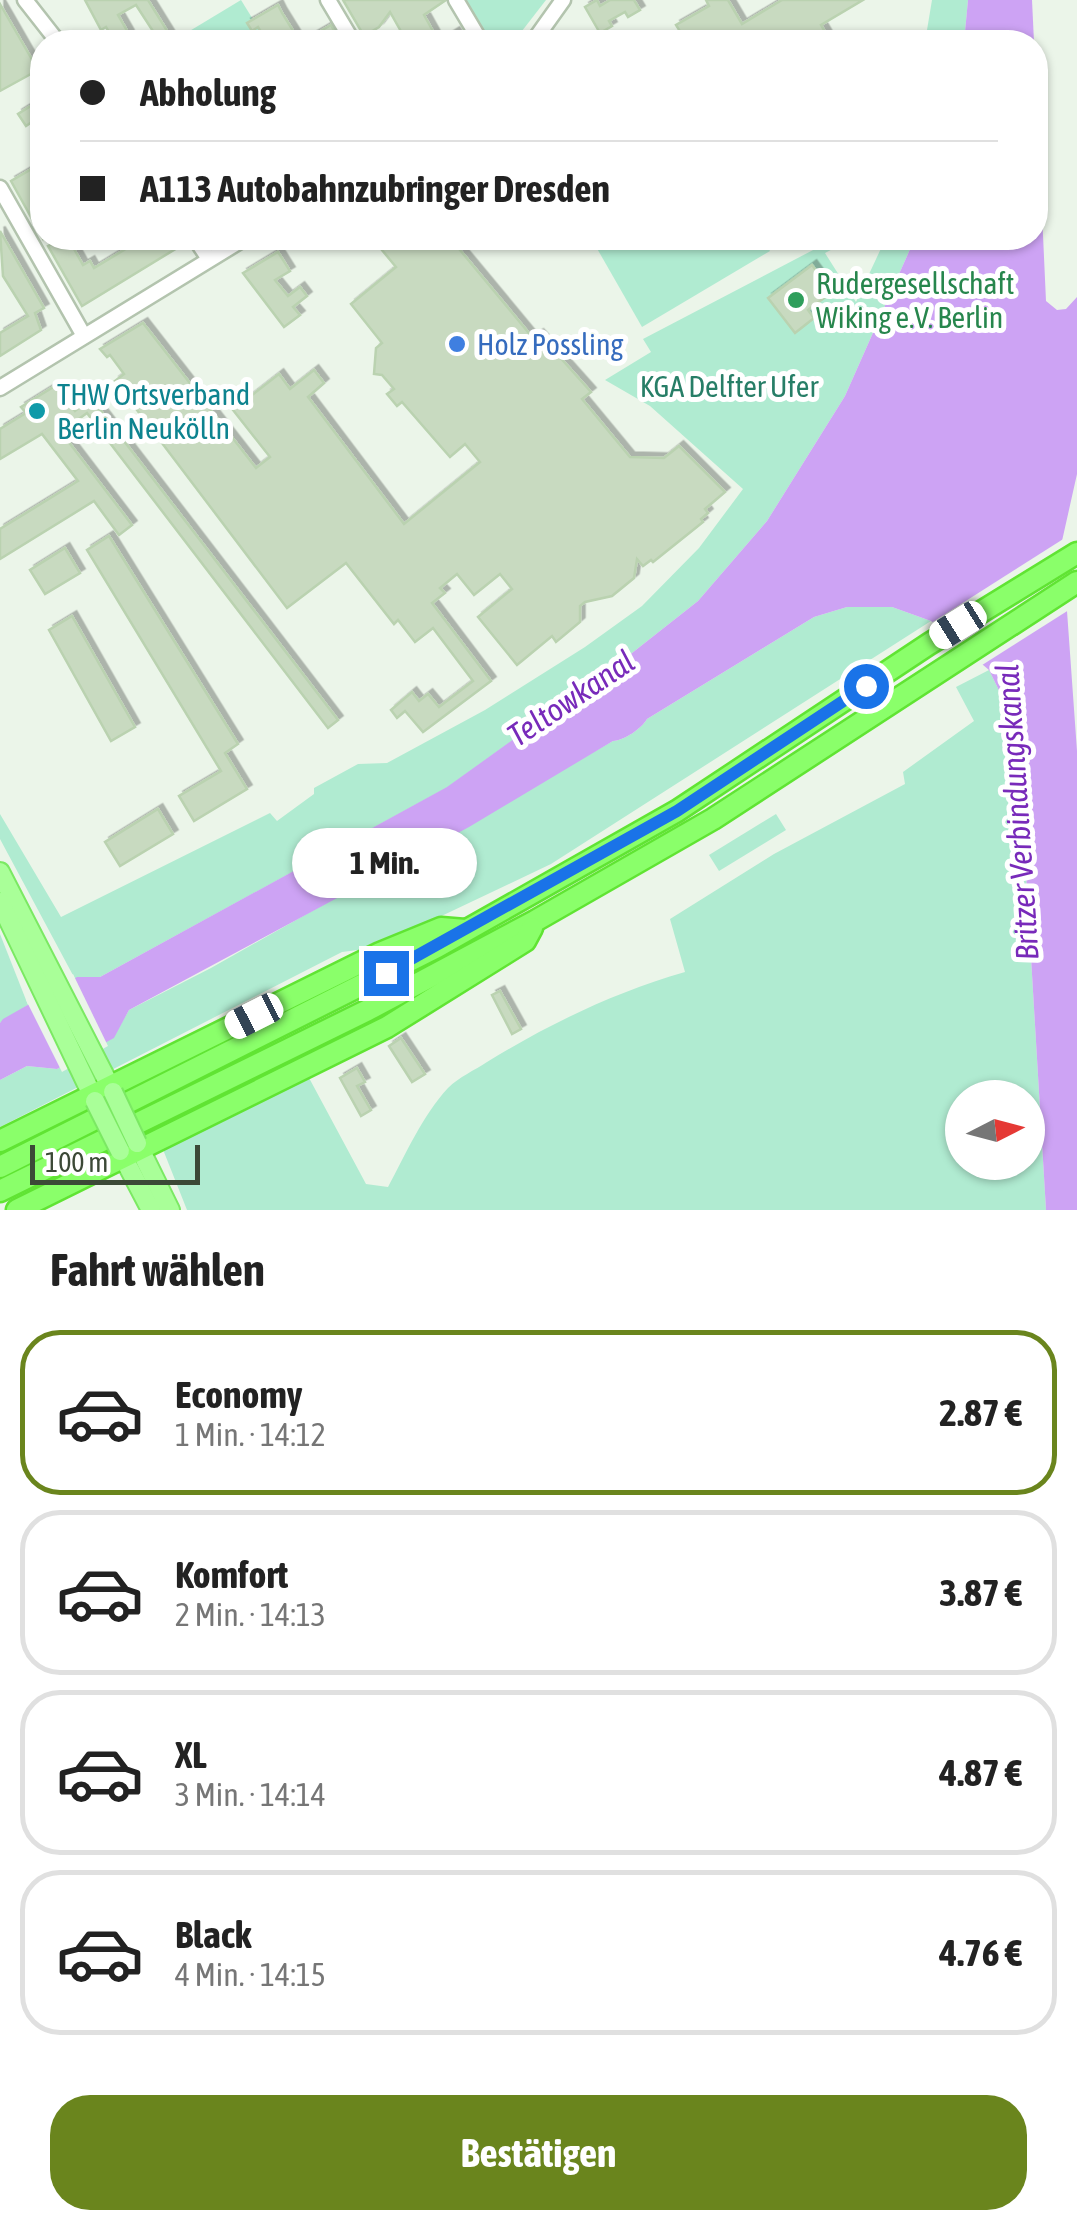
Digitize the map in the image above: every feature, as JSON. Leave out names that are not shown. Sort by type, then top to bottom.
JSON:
[{"type":"highway","points":[[0,1167],[386,973],[677,811],[929,644],[1077,553]]},
{"type":"highway","points":[[0,1191],[368,1010],[535,921],[713,820],[1077,582]]},
{"type":"highway","points":[[16,1210],[387,1027],[525,941],[535,921]]},
{"type":"highway","points":[[0,1141],[103,1094],[380,953],[441,928],[467,930]]},
{"type":"main road","points":[[0,872],[46,977],[131,1150],[170,1210]]},
{"type":"main road","points":[[0,902],[46,977]]},
{"type":"main road","points":[[131,1150],[151,1210]]},
{"type":"street","points":[[14,0],[37,30]]},
{"type":"street","points":[[25,0],[49,30]]},
{"type":"street","points":[[328,0],[346,30]]},
{"type":"street","points":[[456,0],[475,30]]},
{"type":"street","points":[[542,30],[564,0]]},
{"type":"street","points":[[1,192],[30,242]]},
{"type":"street","points":[[34,250],[84,336]]},
{"type":"street","points":[[204,250],[210,259]]},
{"type":"street","points":[[0,388],[225,250]]},
{"type":"green space","points":[[241,0],[260,30],[191,30]]},
{"type":"green space","points":[[464,0],[546,0],[523,30],[483,30]]},
{"type":"green space","points":[[932,0],[968,0],[965,30],[927,30]]},
{"type":"green space","points":[[598,250],[770,251],[642,327]]},
{"type":"green space","name":"KGA Delfter Ufer","points":[[813,250],[831,250],[825,253],[856,302],[880,250],[910,250],[845,396],[767,521],[698,601],[613,668],[448,787],[100,977],[75,979],[0,839],[0,814],[61,917],[270,813],[277,821],[314,794],[314,788],[358,764],[387,763],[485,710],[642,606],[699,548],[743,489],[650,406],[605,380],[651,352],[643,339]]},
{"type":"green space","points":[[847,607],[892,607],[931,621],[551,864],[374,948],[342,952],[0,1127],[0,1080],[27,1066],[57,1069],[113,1038],[129,1010],[627,736],[647,719],[814,617]]},
{"type":"green space","points":[[989,670],[1012,717],[1019,755],[1038,1080],[945,1080],[945,1180],[1044,1180],[1046,1210],[187,1210],[162,1147],[308,1076],[366,1184],[388,1187],[422,1123],[452,1084],[558,1022],[633,989],[685,972],[670,919],[774,854],[905,784],[903,772],[974,721],[956,687]]},
{"type":"green space","points":[[776,814],[786,830],[719,871],[709,855]]},
{"type":"green space","points":[[0,934],[28,1005],[0,1023]]},
{"type":"shaded area","points":[[968,0],[1032,0],[1033,30],[965,30]]},
{"type":"shaded area","points":[[910,250],[1044,250],[1046,301],[1057,310],[1066,309],[1077,297],[1077,474],[1062,541],[1077,751],[1077,1210],[1046,1210],[1045,1080],[1038,1080],[1019,755],[1012,717],[989,670],[931,621],[892,607],[847,607],[814,617],[647,719],[627,736],[469,827],[129,1010],[114,1038],[57,1069],[27,1066],[0,1080],[3,1019],[77,977],[100,977],[447,787],[613,668],[698,601],[767,521],[845,396]]},
{"type":"pier","points":[[1068,536],[1072,608],[979,667],[928,625]]},
{"type":"pier","points":[[73,974],[108,1046],[62,1072],[26,1000]]},
{"type":"building","points":[[85,0],[148,0],[167,30],[152,30],[136,5],[118,15],[127,30],[106,27],[101,30]]},
{"type":"building","points":[[343,0],[446,0],[424,15],[432,30],[400,30],[390,12],[379,27],[360,30]]},
{"type":"building","points":[[597,0],[600,6],[610,0],[634,0],[640,10],[628,17],[625,12],[609,21],[612,26],[598,30],[585,7]]},
{"type":"building","points":[[706,0],[728,0],[742,24],[782,0],[863,0],[821,25],[824,30],[679,30],[676,25],[709,6]]},
{"type":"building","points":[[0,4],[30,56],[30,74],[0,91]]},
{"type":"building","points":[[278,5],[293,30],[251,30],[247,23]]},
{"type":"building","points":[[30,106],[30,123],[26,126],[18,114]]},
{"type":"building","points":[[30,170],[30,215],[11,181]]},
{"type":"building","points":[[0,231],[44,308],[35,313],[41,330],[0,356],[0,333],[28,316],[3,276]]},
{"type":"building","points":[[50,250],[75,250],[83,265],[90,261],[94,268],[124,250],[174,250],[82,306]]},
{"type":"building","points":[[382,250],[460,250],[533,338],[539,334],[591,392],[582,399],[630,457],[664,458],[679,446],[725,492],[705,509],[708,513],[701,519],[703,522],[653,562],[643,566],[637,559],[634,578],[612,596],[585,602],[580,606],[580,622],[556,642],[552,636],[517,665],[478,617],[512,589],[500,574],[474,595],[457,574],[440,588],[445,593],[432,603],[491,681],[423,732],[405,711],[397,718],[391,710],[412,692],[419,701],[428,694],[439,707],[473,681],[433,628],[415,642],[398,620],[394,624],[346,563],[287,608],[115,381],[124,374],[110,355],[107,357],[100,349],[143,323],[256,468],[270,457],[233,410],[279,374],[290,389],[314,370],[324,383],[308,397],[404,524],[480,462],[465,444],[450,457],[402,402],[397,406],[387,394],[394,389],[382,375],[374,374],[376,348],[382,343],[351,304],[396,267]]},
{"type":"building","points":[[278,252],[290,271],[275,280],[288,296],[300,287],[307,296],[293,307],[300,315],[284,327],[243,273]]},
{"type":"building","points":[[812,265],[832,292],[808,310],[814,318],[795,333],[768,298]]},
{"type":"building","points":[[55,386],[75,411],[91,398],[338,720],[328,728],[87,413],[61,432],[132,525],[119,535],[94,501],[0,559],[0,529],[78,481],[42,434],[0,459],[0,429],[26,413],[21,407]]},
{"type":"building","points":[[109,536],[238,744],[225,753],[247,789],[194,821],[179,796],[221,771],[87,550]]},
{"type":"building","points":[[65,548],[80,573],[45,594],[30,570]]},
{"type":"building","points":[[72,616],[135,727],[111,741],[49,630]]},
{"type":"building","points":[[158,809],[173,834],[120,866],[105,842]]},
{"type":"building","points":[[500,991],[521,1029],[512,1034],[492,995]]},
{"type":"building","points":[[401,1038],[425,1074],[412,1082],[389,1046]]},
{"type":"building","points":[[357,1068],[365,1082],[357,1086],[371,1110],[361,1116],[340,1078]]},
{"type":"place","name":"Rudergesellschaft Wiking e.V. Berlin","points":[[796,300]]},
{"type":"place","name":"Holz Possling","points":[[457,344]]},
{"type":"place","name":"THW Ortsverband Berlin Neukölln","points":[[37,411]]},
{"type":"route","points":[[386,973],[677,811],[866,686]]},
{"type":"water label","name":"Teltowkanal","points":[[571,698]]},
{"type":"water label","name":"Britzer Verbindungskanal","points":[[1017,812]]}]
